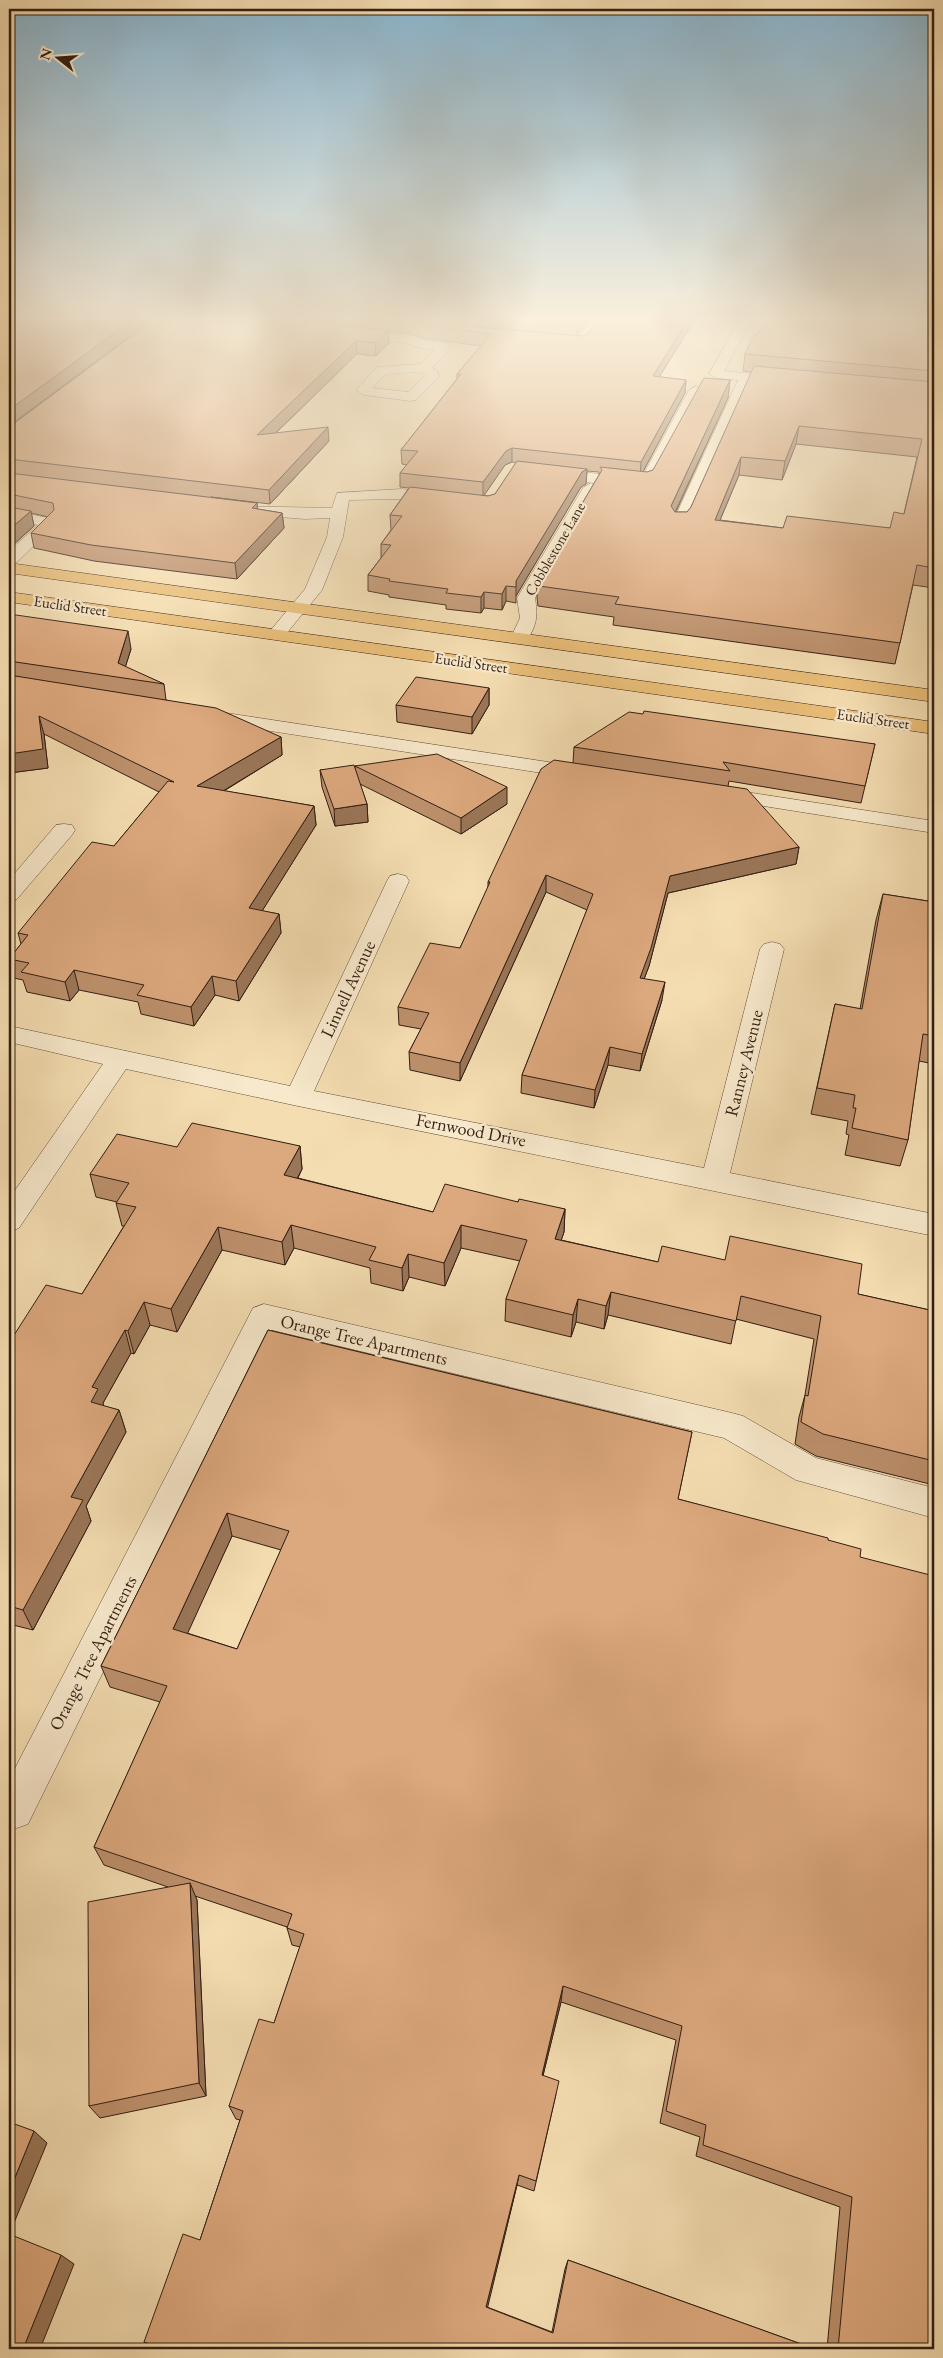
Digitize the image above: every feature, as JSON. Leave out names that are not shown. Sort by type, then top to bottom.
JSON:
[{"type":"main road","name":"Euclid Street","points":[[9,568],[934,696]]},
{"type":"main road","name":"Euclid Street","points":[[9,597],[934,728]]},
{"type":"street","points":[[531,471],[646,484],[674,431]]},
{"type":"street","points":[[679,526],[722,431]]},
{"type":"street","name":"Cobblestone Lane","points":[[519,639],[529,618],[526,598],[591,488]]},
{"type":"street","points":[[276,635],[313,590],[335,536],[342,496],[402,494],[456,500]]},
{"type":"street","points":[[230,508],[305,514],[339,513]]},
{"type":"street","points":[[9,516],[48,522],[48,524],[9,560]]},
{"type":"street","points":[[196,714],[600,776]]},
{"type":"street","points":[[698,791],[934,827]]},
{"type":"street","points":[[9,894],[64,830]]},
{"type":"street","name":"Linnell Avenue","points":[[298,1097],[398,881]]},
{"type":"street","name":"Ranney Avenue","points":[[715,1178],[772,949]]},
{"type":"street","name":"Fernwood Drive","points":[[9,1034],[298,1097],[715,1178],[934,1224]]},
{"type":"street","points":[[9,1221],[119,1059]]},
{"type":"street","name":"Orange Tree Apartments","points":[[14,1810],[264,1316],[732,1426],[808,1470],[934,1503]]},
{"type":"building","points":[[9,431],[261,431],[257,435],[292,431],[324,431],[269,490],[9,459]]},
{"type":"building","points":[[416,431],[658,431],[641,462],[512,448],[506,451],[483,482],[400,473],[418,451],[401,450]]},
{"type":"building","points":[[675,431],[706,431],[671,506],[675,512],[687,512],[691,507],[725,431],[797,431],[785,461],[741,457],[715,520],[783,528],[787,516],[890,528],[894,512],[904,514],[922,439],[847,431],[934,431],[934,568],[917,565],[900,643],[615,604],[619,597],[539,586],[538,578],[602,470],[600,467],[647,472],[653,470]]},
{"type":"building","points":[[517,461],[587,469],[582,472],[516,581],[516,587],[506,586],[502,594],[484,592],[481,597],[446,593],[448,589],[389,581],[390,579],[368,575],[391,545],[381,544],[402,516],[390,515],[410,487],[488,496],[495,494]]},
{"type":"building","points":[[9,473],[257,503],[252,508],[282,513],[235,563],[91,545],[31,533],[54,510],[53,503],[9,494]]},
{"type":"building","points":[[9,507],[31,511],[9,529]]},
{"type":"building","points":[[9,614],[128,631],[118,663],[164,684],[9,661]]},
{"type":"building","points":[[9,675],[216,708],[281,737],[197,786],[314,806],[249,908],[279,914],[236,981],[212,976],[191,1007],[137,995],[144,985],[74,970],[65,982],[21,972],[29,963],[9,959],[28,935],[18,933],[92,842],[114,846],[168,781],[174,782],[39,716],[43,749],[9,754]]},
{"type":"building","points":[[416,677],[489,688],[472,717],[396,705]]},
{"type":"building","points":[[644,711],[875,744],[865,786],[723,762],[730,771],[574,747],[629,712],[643,714]]},
{"type":"building","points":[[437,754],[507,787],[461,818],[355,766]]},
{"type":"building","points":[[554,760],[747,789],[799,847],[670,876],[651,948],[640,978],[665,982],[642,1054],[610,1047],[595,1090],[522,1075],[593,894],[546,875],[460,1063],[409,1052],[429,1013],[398,1007],[430,943],[460,948],[490,882],[488,882],[541,769]]},
{"type":"building","points":[[354,765],[367,804],[334,809],[320,770]]},
{"type":"building","points":[[883,894],[934,902],[934,1036],[923,1034],[908,1140],[852,1128],[856,1108],[853,1108],[855,1095],[817,1088],[835,1004],[862,1009]]},
{"type":"building","points":[[192,1123],[300,1146],[284,1175],[433,1212],[445,1184],[518,1202],[519,1199],[565,1209],[555,1239],[658,1262],[662,1246],[725,1260],[730,1236],[862,1264],[858,1294],[934,1311],[934,1461],[823,1434],[801,1422],[805,1395],[808,1396],[821,1316],[741,1296],[736,1321],[611,1292],[606,1306],[578,1299],[573,1315],[506,1299],[527,1240],[461,1225],[444,1263],[408,1254],[402,1268],[369,1260],[376,1247],[291,1225],[282,1242],[218,1227],[171,1309],[144,1302],[128,1331],[125,1330],[92,1387],[98,1389],[91,1402],[119,1410],[71,1497],[83,1500],[23,1610],[9,1606],[9,1399],[14,1391],[9,1389],[9,1343],[46,1285],[82,1294],[136,1207],[116,1203],[129,1183],[90,1174],[117,1134],[177,1147]]},
{"type":"building","points":[[268,1330],[692,1432],[678,1499],[828,1538],[828,1540],[861,1549],[860,1557],[934,1576],[934,2349],[838,2349],[852,2197],[703,2145],[706,2125],[666,2111],[682,2026],[563,1986],[542,2075],[559,2081],[536,2181],[519,2175],[486,2307],[553,2333],[568,2260],[815,2349],[163,2349],[144,2342],[183,2234],[200,2240],[243,2111],[229,2106],[259,2019],[274,2023],[304,1934],[287,1928],[292,1914],[94,1847],[167,1686],[101,1666]],"holes":[[[227,1513],[289,1531],[237,1649],[173,1629]]]},
{"type":"building","points":[[190,1883],[199,2083],[89,2106],[88,1902]]},
{"type":"building","points":[[9,2122],[34,2131],[9,2192]]},
{"type":"building","points":[[9,2234],[61,2255],[23,2349],[9,2349]]}]
